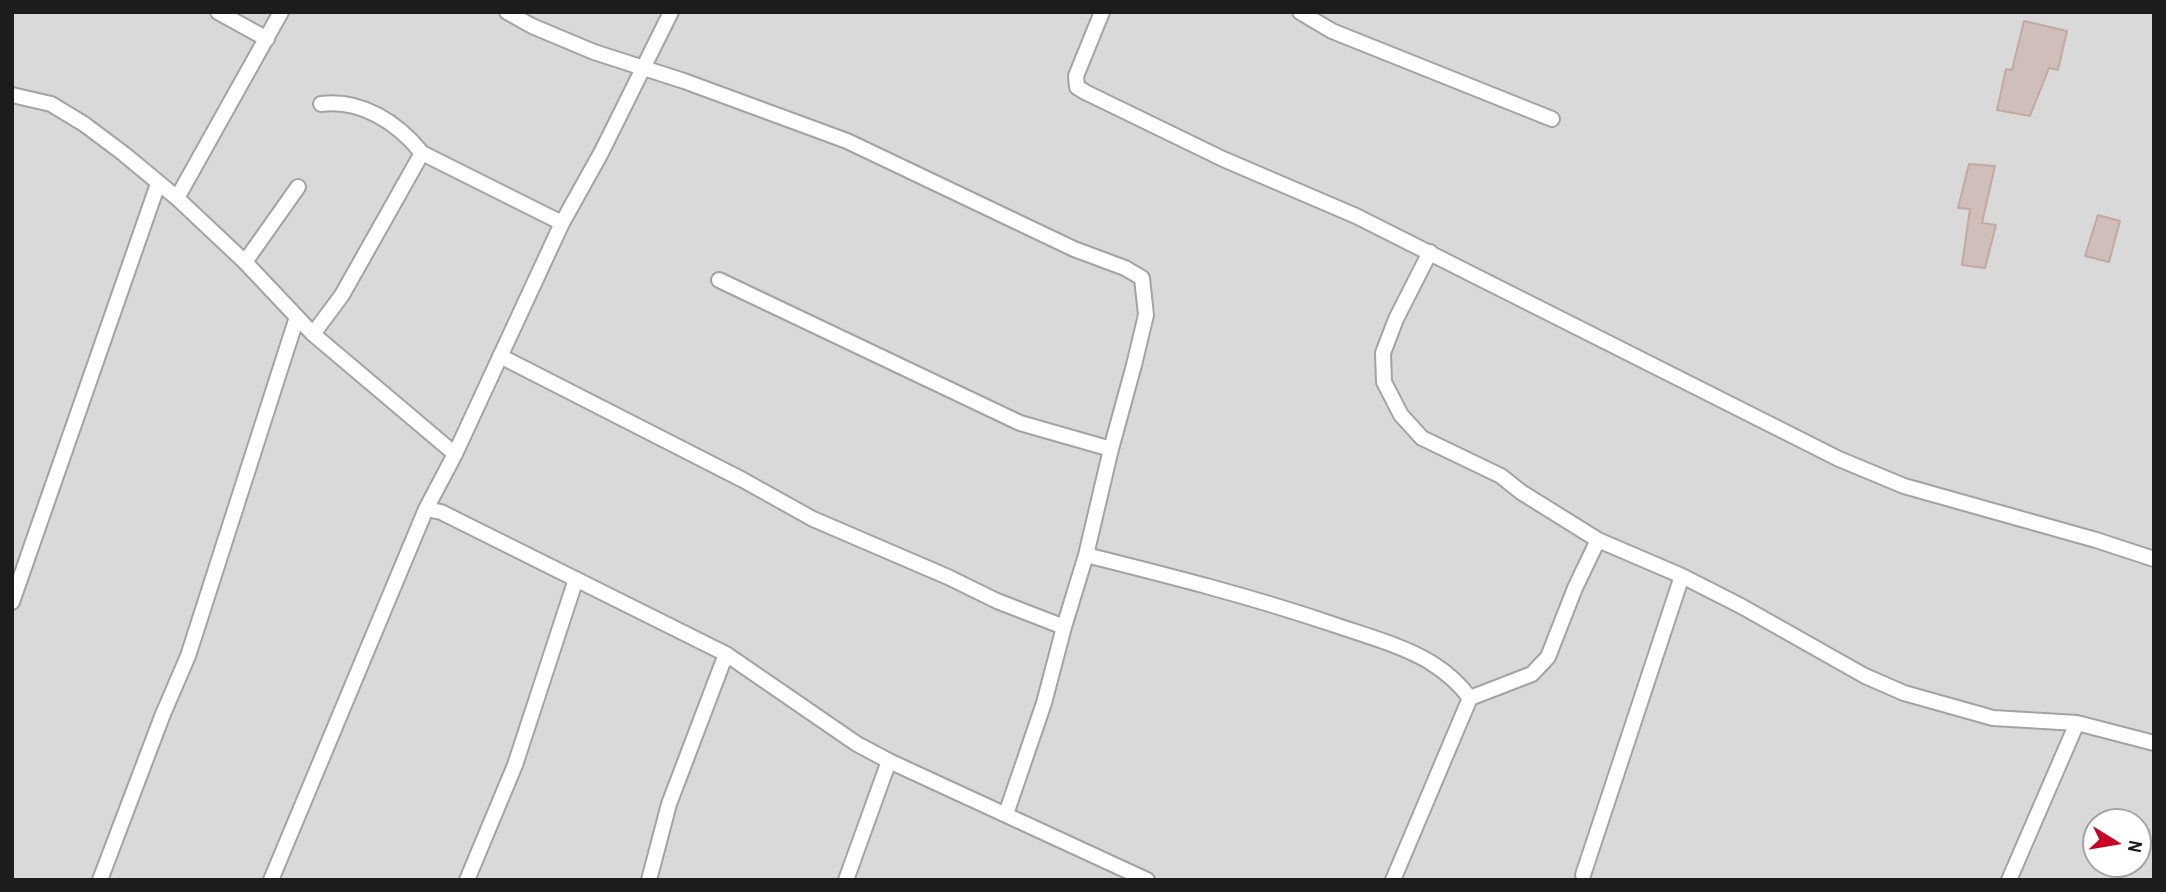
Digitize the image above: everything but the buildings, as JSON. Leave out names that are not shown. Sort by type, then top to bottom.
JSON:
[{"type":"street","points":[[218,12],[267,40]]},
{"type":"street","points":[[177,198],[281,12]]},
{"type":"street","points":[[507,12],[557,37],[641,69],[684,81],[847,141],[1074,249],[1125,268],[1142,278],[1146,315],[1086,555],[1044,703],[1006,814]]},
{"type":"street","points":[[271,880],[426,509],[455,454],[562,223],[601,153],[671,12]]},
{"type":"street","points":[[1102,12],[1076,76],[1077,87],[1085,93],[1223,159],[1356,216],[1850,464],[1904,486],[2154,559]]},
{"type":"street","points":[[1300,12],[1332,31],[1552,119]]},
{"type":"street","points":[[12,95],[51,104],[85,124],[177,198],[245,262],[313,334],[455,454]]},
{"type":"street","points":[[321,104],[338,102],[378,115],[406,134],[422,153],[562,223]]},
{"type":"street","points":[[313,334],[342,295],[422,153]]},
{"type":"street","points":[[12,602],[158,184]]},
{"type":"street","points":[[245,262],[298,187]]},
{"type":"street","points":[[1430,252],[1396,319],[1383,353],[1384,382],[1401,415],[1422,438],[1501,476],[1521,492],[1598,540],[1682,576],[1865,676],[1904,693],[1993,718],[2077,723],[2154,743]]},
{"type":"street","points":[[719,280],[1020,423],[1111,449]]},
{"type":"street","points":[[100,880],[188,656],[297,317]]},
{"type":"street","points":[[500,356],[743,480],[813,519],[997,601],[1064,627]]},
{"type":"street","points":[[426,509],[441,512],[726,654],[857,744],[889,761],[1147,880]]},
{"type":"street","points":[[1392,880],[1470,698],[1532,674],[1548,657],[1579,579],[1598,540]]},
{"type":"street","points":[[1086,555],[1211,587],[1385,642],[1432,663],[1457,681],[1470,698]]},
{"type":"street","points":[[1583,875],[1682,576]]},
{"type":"street","points":[[467,880],[515,765],[576,579]]},
{"type":"street","points":[[649,880],[669,804],[726,654]]},
{"type":"street","points":[[2008,880],[2077,723]]},
{"type":"street","points":[[846,880],[889,761]]},
{"type":"shaded area","points":[[12,12],[2154,12],[2154,880],[12,880]]}]
